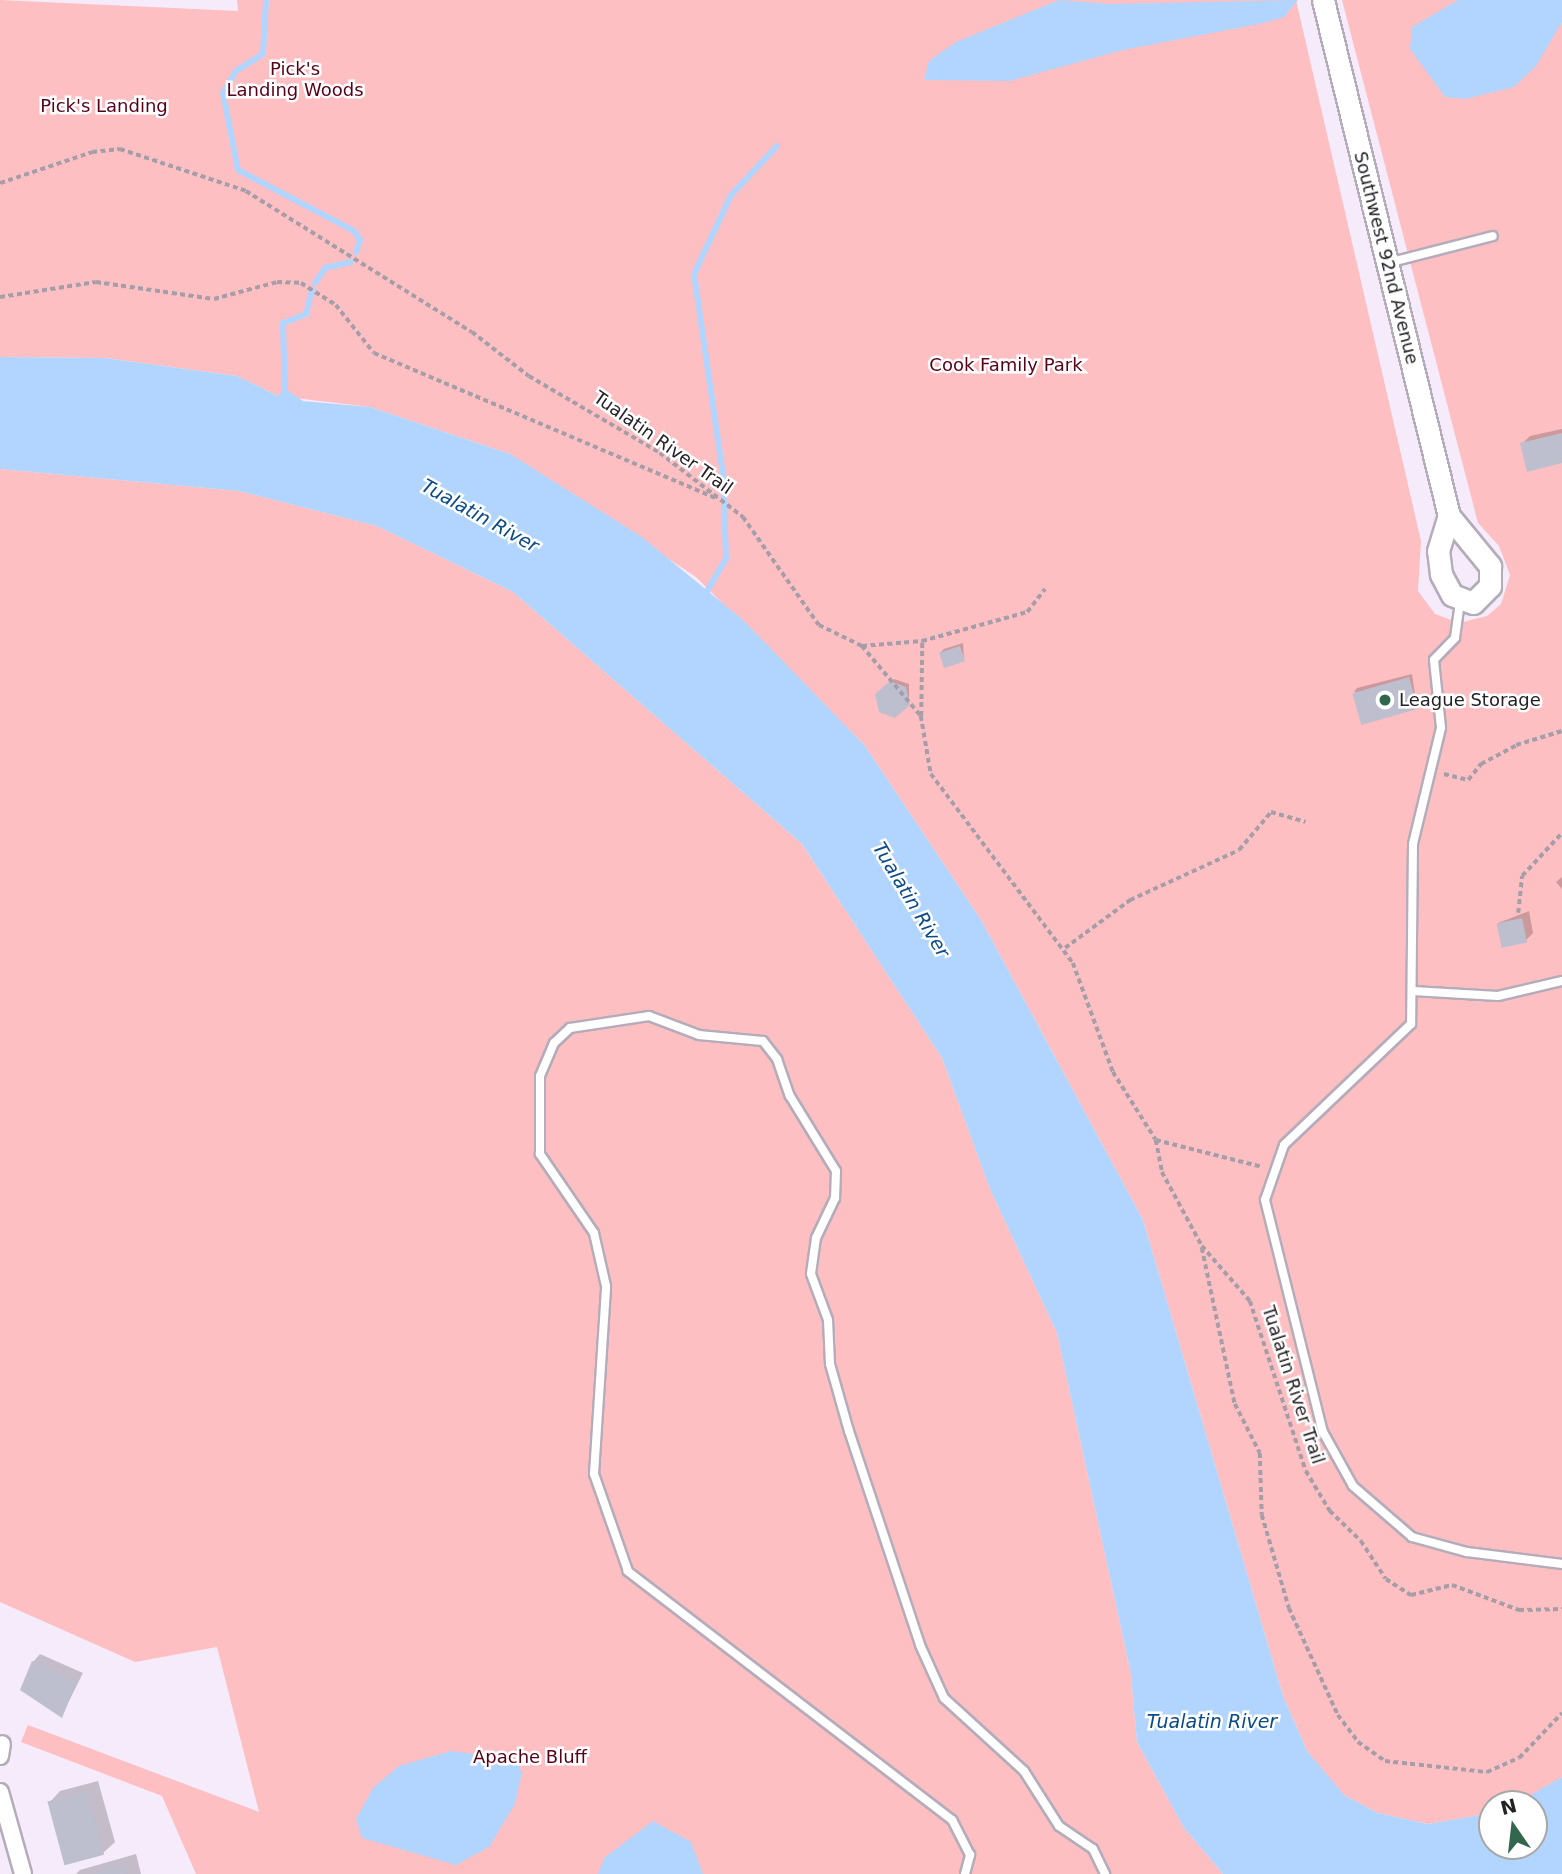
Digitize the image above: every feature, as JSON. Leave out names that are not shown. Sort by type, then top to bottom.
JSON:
[{"type":"street","name":"Southwest 92nd Avenue","points":[[1323,0],[1385,263],[1449,516],[1490,566],[1486,594],[1460,602],[1438,563],[1449,516]]},
{"type":"street","points":[[0,1792],[23,1874]]},
{"type":"lane","points":[[1385,263],[1493,236]]},
{"type":"lane","points":[[1460,602],[1455,638],[1434,660],[1442,712],[1433,770],[1413,844],[1413,990],[1405,1034],[1308,1119],[1284,1145],[1272,1169],[1265,1200],[1276,1254],[1323,1433],[1353,1486],[1412,1537],[1467,1552],[1562,1564]]},
{"type":"lane","points":[[1413,990],[1498,996],[1562,981]]},
{"type":"lane","points":[[965,1874],[970,1855],[952,1820],[628,1571],[594,1474],[606,1286],[594,1233],[540,1154],[540,1076],[554,1043],[570,1028],[649,1016],[699,1035],[763,1041],[777,1059],[790,1096],[836,1171],[835,1198],[816,1238],[811,1274],[828,1320],[830,1364],[845,1418],[920,1645],[944,1698],[1024,1771],[1059,1826],[1093,1849],[1105,1874]]},
{"type":"path","name":"Tualatin River Trail","points":[[0,183],[92,152],[120,149],[246,191],[472,332],[529,376],[660,453],[723,500],[762,542],[819,625],[862,646],[921,716],[931,774],[1064,948],[1114,1072],[1156,1140],[1163,1172],[1202,1246],[1251,1301],[1310,1483],[1386,1579],[1411,1595],[1452,1586],[1520,1610],[1562,1609]]},
{"type":"path","points":[[0,297],[96,282],[214,299],[277,282],[300,283],[322,291],[374,354],[723,500]]},
{"type":"path","points":[[862,646],[922,641],[1027,612],[1045,589]]},
{"type":"path","points":[[921,716],[922,641]]},
{"type":"path","points":[[1433,770],[1468,780],[1481,764],[1516,745],[1562,731]]},
{"type":"path","points":[[1064,948],[1130,900],[1239,850],[1271,812],[1306,822]]},
{"type":"path","points":[[1518,914],[1522,876],[1562,832]]},
{"type":"path","points":[[1156,1140],[1272,1169]]},
{"type":"path","points":[[1202,1246],[1235,1404],[1260,1453],[1262,1515],[1289,1608],[1338,1715],[1357,1742],[1385,1761],[1487,1772],[1519,1758],[1562,1713]]},
{"type":"green space","name":"Cook Family Park","points":[[0,0],[238,11],[237,0],[1296,0],[1421,541],[1418,591],[1435,614],[1459,623],[1487,616],[1501,604],[1510,575],[1499,546],[1478,523],[1342,0],[1562,0],[1562,1777],[1545,1790],[1478,1790],[1478,1816],[1428,1824],[1378,1813],[1340,1793],[1307,1751],[1283,1696],[1143,1220],[981,920],[865,746],[696,577],[510,454],[370,407],[278,396],[237,376],[105,358],[0,357]]},
{"type":"green space","name":"Apache Bluff","points":[[0,469],[239,491],[377,526],[513,592],[802,844],[942,1058],[990,1189],[1057,1333],[1131,1674],[1137,1742],[1184,1828],[1223,1874],[196,1874],[162,1796],[21,1742],[28,1725],[259,1812],[217,1647],[135,1662],[0,1602]]},
{"type":"water","points":[[1059,0],[1111,4],[1298,0],[1284,17],[1264,23],[1123,50],[1010,81],[924,80],[929,61],[956,42]]},
{"type":"water","points":[[1458,0],[1562,0],[1562,22],[1536,66],[1514,87],[1465,99],[1445,97],[1410,49],[1412,27]]},
{"type":"water","name":"Tualatin River","points":[[0,357],[105,358],[237,376],[278,396],[284,388],[303,401],[370,407],[510,454],[642,537],[743,620],[865,746],[981,920],[1143,1220],[1283,1696],[1307,1751],[1344,1795],[1378,1813],[1428,1824],[1478,1815],[1478,1860],[1548,1860],[1548,1790],[1539,1790],[1562,1777],[1562,1874],[1223,1874],[1184,1828],[1137,1742],[1131,1674],[1057,1333],[990,1189],[942,1058],[802,844],[513,592],[377,526],[239,491],[0,469]]},
{"type":"water","points":[[451,1751],[515,1759],[522,1772],[515,1804],[489,1847],[456,1865],[362,1838],[356,1819],[373,1788],[399,1766]]},
{"type":"water","points":[[653,1821],[691,1842],[703,1874],[598,1874],[604,1858]]},
{"type":"building","points":[[1562,433],[1562,463],[1527,472],[1520,443]]},
{"type":"building","points":[[960,646],[965,661],[944,668],[939,653]]},
{"type":"building","name":"League Storage","points":[[1409,677],[1418,709],[1361,725],[1352,693]]},
{"type":"building","points":[[890,681],[906,687],[910,705],[895,718],[879,712],[875,694]]},
{"type":"building","points":[[1522,918],[1527,942],[1502,948],[1497,923]]},
{"type":"building","points":[[32,1661],[77,1681],[62,1718],[20,1690]]},
{"type":"building","points":[[87,1791],[104,1855],[64,1865],[47,1802]]},
{"type":"building","points":[[125,1865],[127,1874],[95,1874],[95,1873]]},
{"type":"waterway","points":[[266,0],[263,54],[236,71],[223,93],[238,170],[354,231],[360,240],[356,252]]},
{"type":"waterway","points":[[706,593],[726,559],[723,475],[694,274],[731,195],[777,146]]},
{"type":"waterway","points":[[315,283],[325,268],[351,262]]},
{"type":"waterway","points":[[285,396],[283,323],[306,314],[312,290]]},
{"type":"place","name":"League Storage","points":[[1385,700]]},
{"type":"park label","name":"Pick's Landing Woods","points":[[295,80]]},
{"type":"park label","name":"Pick's Landing","points":[[104,106]]}]
